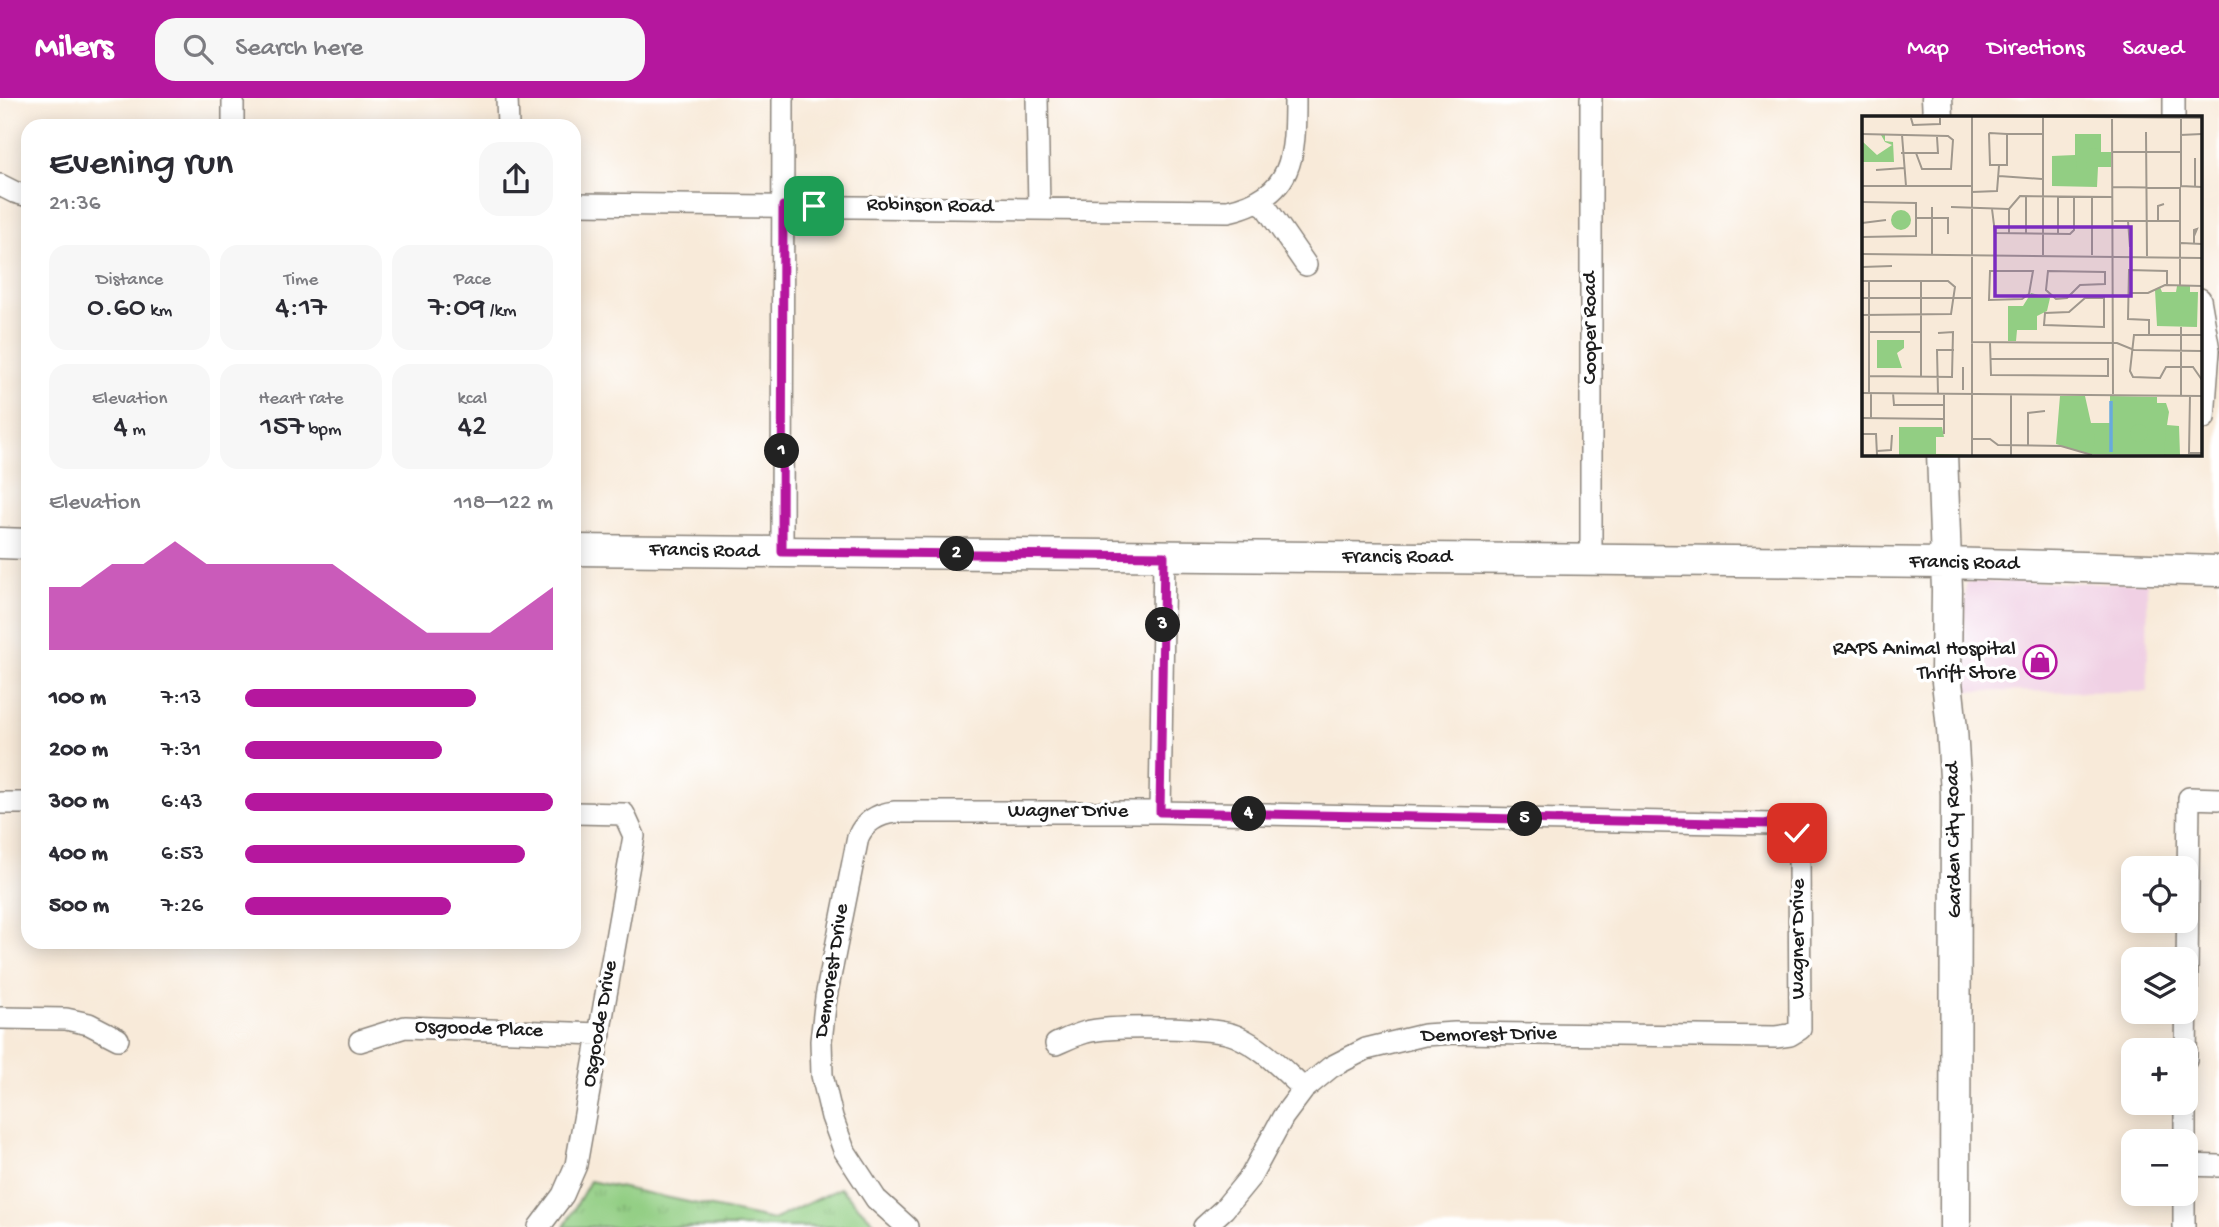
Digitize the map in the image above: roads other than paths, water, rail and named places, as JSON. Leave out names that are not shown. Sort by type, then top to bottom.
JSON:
[{"type":"street","points":[[233,98],[233,119]]},
{"type":"street","points":[[508,98],[508,119]]},
{"type":"street","points":[[782,552],[783,98]]},
{"type":"street","points":[[1037,98],[1039,208]]},
{"type":"street","name":"Robinson Road","points":[[581,204],[1228,211],[1261,200],[1286,174],[1295,145],[1295,98]]},
{"type":"street","name":"Cooper Road","points":[[1591,98],[1591,559]]},
{"type":"street","points":[[1937,98],[1938,116]]},
{"type":"street","points":[[2174,98],[2174,116]]},
{"type":"street","points":[[0,186],[21,194]]},
{"type":"street","points":[[1261,200],[1306,265]]},
{"type":"street","points":[[2202,310],[2209,350],[2203,418]]},
{"type":"street","name":"Garden City Road","points":[[1942,455],[1946,672],[1956,794],[1955,1227]]},
{"type":"street","points":[[0,543],[21,544]]},
{"type":"street","name":"Francis Road","points":[[581,550],[1945,562],[2219,571]]},
{"type":"street","points":[[1160,812],[1164,556]]},
{"type":"street","points":[[2186,1038],[2189,798],[2219,799]]},
{"type":"street","points":[[0,803],[21,803]]},
{"type":"street","name":"Wagner Drive","points":[[870,821],[895,812],[1160,812],[1773,824],[1794,827],[1799,854],[1800,1029],[1790,1035],[1776,1037]]},
{"type":"street","name":"Osgoode Drive","points":[[539,1227],[563,1195],[576,1165],[634,836],[624,814],[581,813]]},
{"type":"street","name":"Demorest Drive","points":[[870,821],[858,837],[832,958],[821,1041],[822,1075],[832,1117],[844,1150],[876,1199],[907,1227]]},
{"type":"street","points":[[0,1018],[66,1019],[89,1024],[118,1039]]},
{"type":"street","name":"Osgoode Place","points":[[360,1041],[405,1027],[600,1034]]},
{"type":"street","points":[[1056,1044],[1084,1032],[1106,1029],[1224,1032],[1251,1044],[1268,1056],[1304,1089]]},
{"type":"street","name":"Demorest Drive","points":[[1204,1227],[1224,1209],[1251,1176],[1283,1118],[1304,1089],[1331,1068],[1366,1049],[1424,1035],[1481,1033],[1776,1037]]},
{"type":"street","points":[[2198,1165],[2219,1166]]},
{"type":"street","points":[[2184,1206],[2184,1227]]},
{"type":"place","name":"RAPS Animal Hospital Thrift Store","points":[[2040,662]]}]
